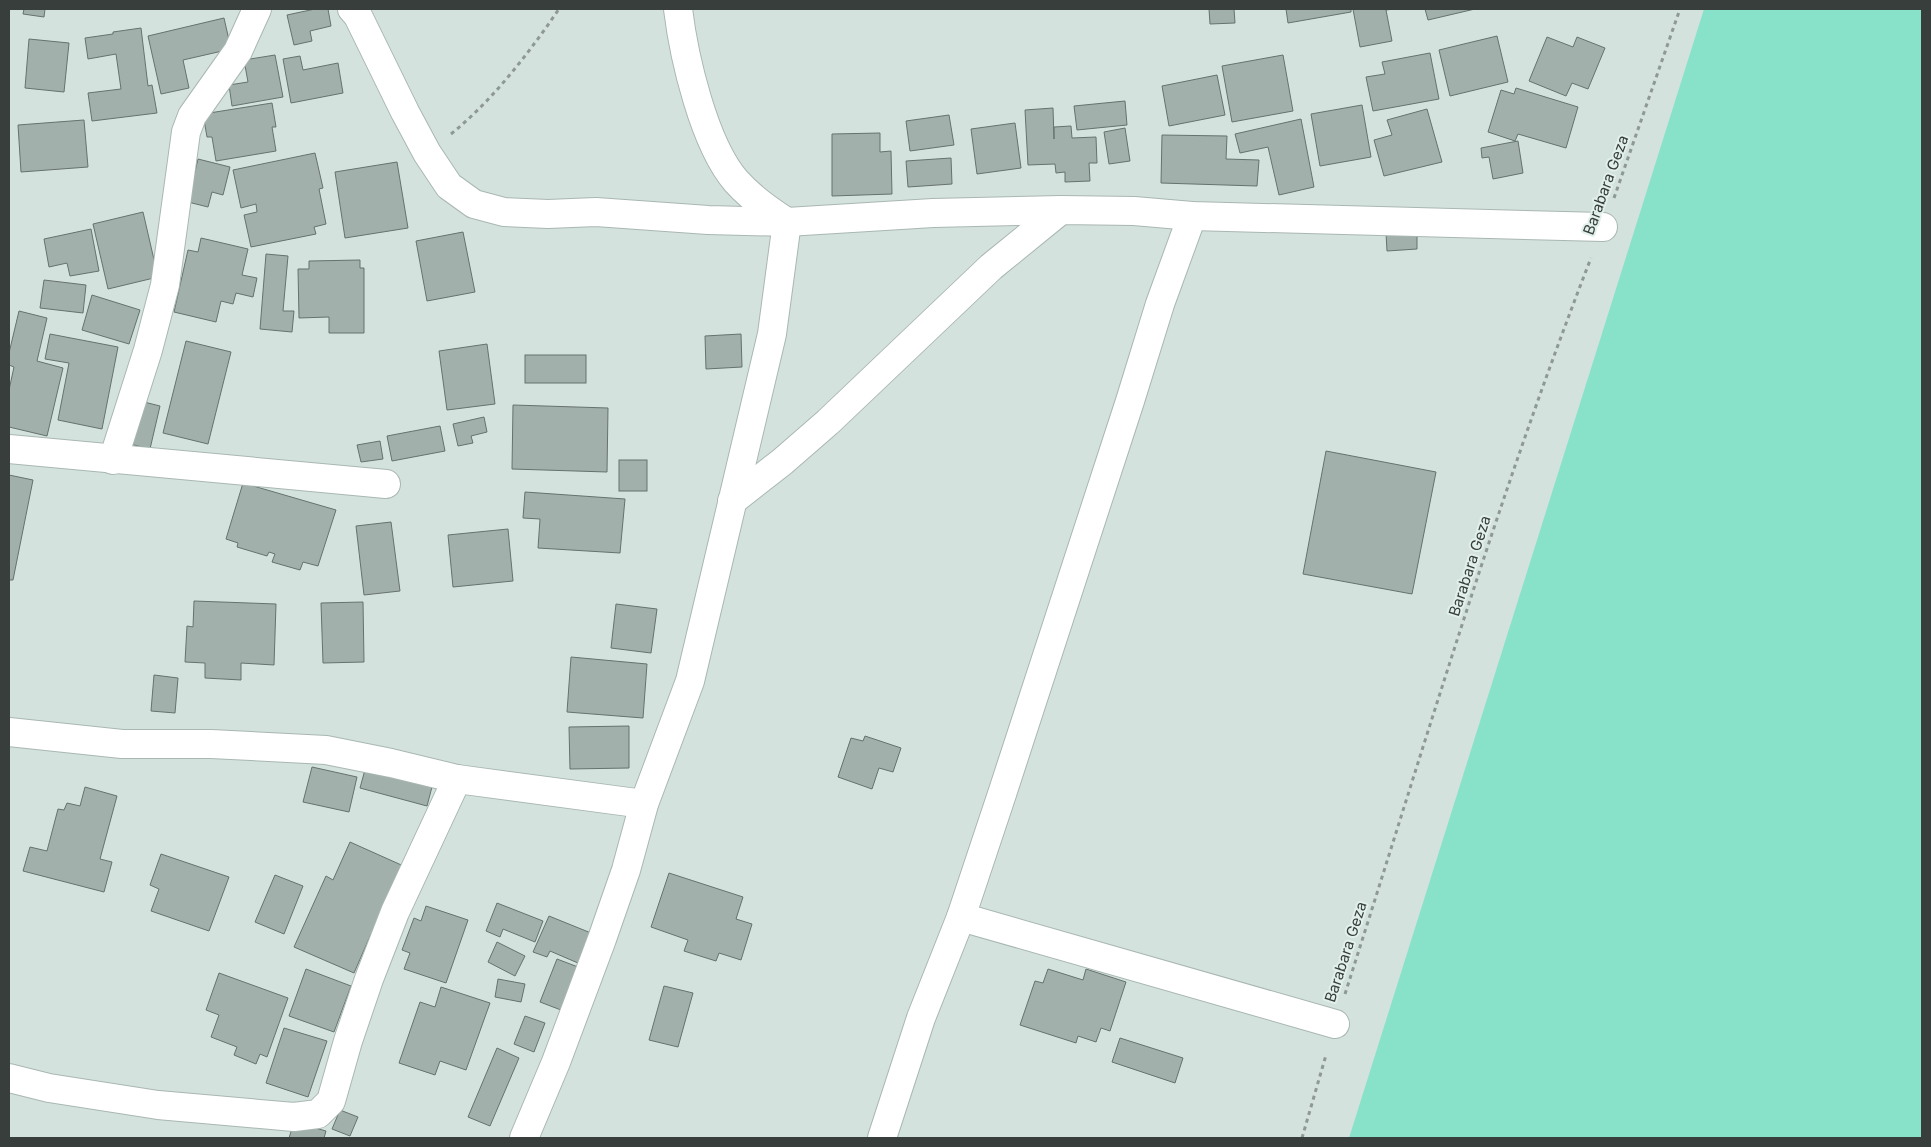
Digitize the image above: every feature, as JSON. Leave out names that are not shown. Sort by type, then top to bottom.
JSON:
[{"type":"street","points":[[113,460],[148,350],[165,285],[186,132],[192,116],[238,51],[257,9]]},
{"type":"street","points":[[352,9],[358,16],[404,112],[427,153],[449,186],[474,204],[504,212],[548,214],[596,212],[708,220],[787,222],[933,213],[1061,210],[1134,211],[1192,216],[1603,227]]},
{"type":"street","points":[[678,9],[682,38],[700,104],[718,153],[736,181],[760,205],[787,222]]},
{"type":"street","points":[[732,501],[782,462],[828,422],[991,267],[1061,210]]},
{"type":"street","points":[[882,1138],[921,1018],[960,917],[1130,401],[1160,304],[1192,216]]},
{"type":"street","points":[[524,1138],[556,1062],[602,939],[626,870],[644,804],[690,682],[772,334],[787,222]]},
{"type":"street","points":[[9,450],[386,484]]},
{"type":"street","points":[[9,732],[122,744],[211,744],[326,750],[457,779],[644,804]]},
{"type":"street","points":[[9,1078],[49,1088],[158,1104],[294,1117],[318,1114],[331,1101],[348,1041],[395,912],[457,779]]},
{"type":"street","points":[[960,917],[1335,1024]]},
{"type":"path","points":[[427,153],[463,124],[497,91],[541,36],[559,9]]},
{"type":"path","name":"Barabara Geza","points":[[1302,1138],[1335,1024],[1505,493],[1551,361],[1603,227],[1680,9]]},
{"type":"green space","points":[[1704,9],[1922,9],[1922,1138],[1349,1138]]},
{"type":"building","points":[[24,9],[45,9],[44,17],[23,14]]},
{"type":"building","points":[[315,9],[328,9],[331,26],[310,31],[312,41],[294,45],[287,15]]},
{"type":"building","points":[[1209,9],[1234,9],[1235,23],[1210,24]]},
{"type":"building","points":[[1286,9],[1351,9],[1351,12],[1288,23]]},
{"type":"building","points":[[1353,9],[1394,9],[1386,10],[1392,41],[1360,47]]},
{"type":"building","points":[[1425,9],[1475,9],[1428,20]]},
{"type":"building","points":[[224,18],[231,49],[183,60],[189,88],[161,94],[148,36]]},
{"type":"building","points":[[141,28],[148,86],[152,85],[157,113],[92,121],[88,93],[121,89],[116,54],[88,59],[85,38]]},
{"type":"building","points":[[1497,36],[1508,82],[1450,96],[1439,50]]},
{"type":"building","points":[[1547,37],[1573,47],[1577,37],[1605,48],[1588,89],[1572,83],[1566,96],[1529,81]]},
{"type":"building","points":[[29,39],[69,43],[64,92],[25,88]]},
{"type":"building","points":[[1430,53],[1439,99],[1373,111],[1366,77],[1385,74],[1382,62]]},
{"type":"building","points":[[275,55],[283,97],[232,106],[229,85],[248,82],[244,60]]},
{"type":"building","points":[[1283,55],[1293,111],[1232,122],[1222,66]]},
{"type":"building","points":[[300,56],[303,70],[338,63],[343,93],[291,103],[283,59]]},
{"type":"building","points":[[1217,75],[1225,115],[1169,126],[1162,86]]},
{"type":"building","points":[[1516,88],[1578,107],[1566,148],[1518,134],[1515,141],[1488,132],[1501,90],[1514,94]]},
{"type":"building","points":[[1125,101],[1127,125],[1077,130],[1074,106]]},
{"type":"building","points":[[272,103],[276,127],[272,127],[276,151],[216,161],[212,137],[207,137],[203,114]]},
{"type":"building","points":[[1362,105],[1371,157],[1320,166],[1311,114]]},
{"type":"building","points":[[1053,108],[1054,139],[1054,127],[1071,126],[1072,138],[1096,137],[1097,163],[1089,163],[1090,181],[1065,182],[1065,172],[1056,173],[1055,164],[1028,165],[1025,110]]},
{"type":"building","points":[[1427,109],[1442,162],[1384,176],[1374,140],[1392,135],[1387,120]]},
{"type":"building","points":[[949,115],[954,145],[910,151],[906,121]]},
{"type":"building","points":[[1301,119],[1314,187],[1279,195],[1268,147],[1240,153],[1235,134]]},
{"type":"building","points":[[84,120],[88,167],[21,172],[18,125]]},
{"type":"building","points":[[1015,123],[1021,168],[977,174],[971,129]]},
{"type":"building","points":[[1125,128],[1130,161],[1109,164],[1104,132]]},
{"type":"building","points":[[880,133],[880,152],[891,151],[892,194],[832,196],[832,134]]},
{"type":"building","points":[[1162,135],[1227,136],[1226,159],[1259,160],[1257,186],[1161,183]]},
{"type":"building","points":[[1518,141],[1523,173],[1493,179],[1489,157],[1482,158],[1481,148]]},
{"type":"building","points":[[315,153],[323,188],[319,189],[326,224],[314,227],[316,234],[251,247],[244,215],[257,212],[256,204],[241,208],[233,170]]},
{"type":"building","points":[[951,158],[952,184],[908,187],[906,161]]},
{"type":"building","points":[[198,159],[230,167],[223,195],[212,192],[208,207],[188,202]]},
{"type":"building","points":[[397,162],[408,228],[345,238],[335,172]]},
{"type":"building","points":[[143,212],[158,277],[108,289],[93,224]]},
{"type":"building","points":[[91,229],[99,271],[70,276],[67,263],[49,267],[44,239]]},
{"type":"building","points":[[1417,231],[1417,249],[1387,251],[1386,233]]},
{"type":"building","points":[[463,232],[475,292],[427,301],[416,241]]},
{"type":"building","points":[[201,238],[248,249],[242,275],[257,278],[253,297],[236,293],[233,304],[221,301],[216,322],[174,312],[188,250],[198,252]]},
{"type":"building","points":[[266,254],[288,256],[283,311],[294,311],[292,332],[260,329]]},
{"type":"building","points":[[360,260],[360,268],[364,268],[364,333],[329,333],[329,317],[299,318],[298,269],[309,269],[309,261]]},
{"type":"building","points":[[44,280],[86,285],[83,313],[40,308]]},
{"type":"building","points":[[92,295],[140,310],[129,344],[82,330]]},
{"type":"building","points":[[19,311],[47,318],[37,361],[63,368],[47,436],[9,427],[9,390],[14,367],[9,365],[9,353]]},
{"type":"building","points":[[50,334],[118,347],[102,429],[58,420],[69,363],[45,359]]},
{"type":"building","points":[[741,334],[742,367],[706,369],[705,336]]},
{"type":"building","points":[[186,341],[231,352],[208,444],[163,433]]},
{"type":"building","points":[[487,344],[495,404],[447,410],[439,351]]},
{"type":"building","points":[[525,355],[586,355],[586,383],[525,383]]},
{"type":"building","points":[[140,401],[160,406],[150,449],[130,444]]},
{"type":"building","points":[[513,405],[608,408],[607,472],[512,469]]},
{"type":"building","points":[[484,417],[487,432],[471,436],[473,443],[458,446],[453,424]]},
{"type":"building","points":[[440,426],[445,451],[392,461],[387,436]]},
{"type":"building","points":[[380,441],[383,459],[361,462],[357,445]]},
{"type":"building","points":[[1326,451],[1436,472],[1412,594],[1303,574]]},
{"type":"building","points":[[619,460],[647,460],[647,491],[619,491]]},
{"type":"building","points":[[9,475],[33,480],[13,580],[9,580]]},
{"type":"building","points":[[243,483],[336,510],[318,566],[303,562],[300,570],[272,562],[275,554],[269,552],[267,556],[237,547],[238,543],[226,539]]},
{"type":"building","points":[[525,492],[625,499],[620,553],[538,548],[540,519],[523,518]]},
{"type":"building","points":[[391,522],[400,591],[364,595],[356,526]]},
{"type":"building","points":[[508,529],[513,581],[453,587],[448,535]]},
{"type":"building","points":[[194,601],[276,604],[274,665],[241,663],[241,680],[205,678],[205,663],[185,662],[187,626],[193,627]]},
{"type":"building","points":[[363,602],[364,662],[323,663],[321,603]]},
{"type":"building","points":[[616,604],[657,609],[651,653],[611,648]]},
{"type":"building","points":[[571,657],[647,664],[643,718],[567,712]]},
{"type":"building","points":[[154,675],[178,678],[175,713],[151,711]]},
{"type":"building","points":[[629,726],[629,768],[570,769],[569,727]]},
{"type":"building","points":[[865,736],[901,748],[893,772],[879,768],[872,789],[838,777],[851,738],[863,741]]},
{"type":"building","points":[[366,766],[433,783],[427,806],[360,788]]},
{"type":"building","points":[[312,767],[357,777],[349,812],[303,802]]},
{"type":"building","points":[[85,787],[117,796],[100,859],[112,862],[104,892],[23,871],[30,847],[47,851],[58,809],[64,810],[67,803],[80,806]]},
{"type":"building","points":[[350,842],[408,868],[377,937],[371,934],[354,973],[294,947],[326,876],[333,880]]},
{"type":"building","points":[[161,854],[229,877],[209,931],[151,911],[159,889],[150,885]]},
{"type":"building","points":[[669,873],[743,897],[736,919],[752,924],[741,960],[719,953],[716,961],[684,951],[688,940],[651,927]]},
{"type":"building","points":[[275,875],[303,886],[284,934],[255,922]]},
{"type":"building","points":[[497,903],[543,921],[535,942],[503,929],[500,937],[486,931]]},
{"type":"building","points":[[426,906],[468,920],[446,983],[404,969],[410,953],[402,950],[414,918],[421,921]]},
{"type":"building","points":[[549,916],[591,933],[578,963],[550,951],[547,957],[533,952]]},
{"type":"building","points":[[497,942],[525,956],[515,976],[488,962]]},
{"type":"building","points":[[557,959],[578,967],[561,1010],[540,1002]]},
{"type":"building","points":[[306,969],[351,986],[334,1032],[289,1016]]},
{"type":"building","points":[[1048,969],[1083,980],[1086,969],[1126,982],[1110,1031],[1101,1028],[1096,1042],[1078,1036],[1076,1043],[1020,1025],[1035,981],[1043,983]]},
{"type":"building","points":[[219,973],[288,998],[267,1057],[260,1054],[256,1064],[234,1055],[237,1047],[211,1037],[219,1015],[206,1010]]},
{"type":"building","points":[[498,979],[525,984],[521,1002],[495,997]]},
{"type":"building","points":[[664,986],[693,993],[678,1047],[649,1040]]},
{"type":"building","points":[[441,987],[490,1003],[466,1070],[440,1061],[435,1075],[399,1063],[420,1002],[435,1007]]},
{"type":"building","points":[[525,1016],[545,1023],[534,1052],[514,1044]]},
{"type":"building","points":[[284,1028],[327,1041],[308,1097],[266,1083]]},
{"type":"building","points":[[1120,1038],[1183,1058],[1175,1083],[1112,1062]]},
{"type":"building","points":[[497,1048],[519,1058],[490,1126],[468,1117]]},
{"type":"building","points":[[340,1110],[358,1117],[350,1136],[332,1129]]},
{"type":"building","points":[[294,1122],[326,1131],[324,1138],[289,1138]]}]
